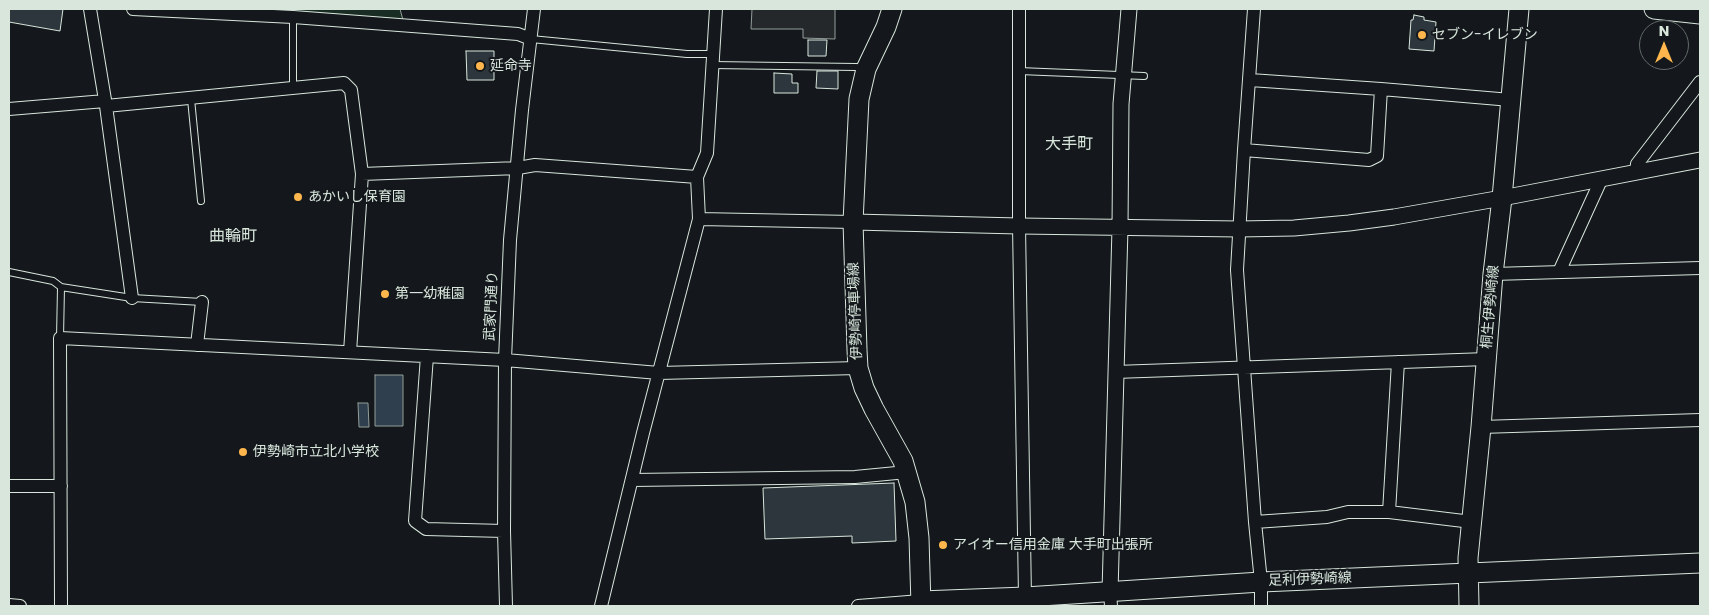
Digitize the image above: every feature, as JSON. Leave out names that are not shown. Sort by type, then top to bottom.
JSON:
[{"type":"main road","name":"伊勢崎停車場線","points":[[892,9],[886,27],[866,69],[860,99],[853,222],[858,368],[864,388],[874,410],[904,461],[907,472],[915,502],[921,603]]},
{"type":"main road","name":"桐生伊勢崎線","points":[[1469,606],[1468,574],[1472,522],[1493,274],[1502,198],[1519,9]]},
{"type":"main road","points":[[1654,9],[1700,14]]},
{"type":"main road","name":"足利伊勢崎線","points":[[921,603],[1025,597],[1110,599],[1261,582],[1700,563]]},
{"type":"street","points":[[90,9],[106,104],[132,298]]},
{"type":"street","points":[[133,9],[293,17],[518,34],[531,39]]},
{"type":"street","name":"武家門通り","points":[[506,606],[504,531],[505,360],[510,240],[534,9]]},
{"type":"street","points":[[601,606],[699,219],[697,177],[707,153],[716,9]]},
{"type":"street","points":[[1019,9],[1019,226],[1025,597]]},
{"type":"street","points":[[1110,599],[1120,228],[1120,122],[1129,9]]},
{"type":"street","points":[[1254,9],[1238,230],[1237,270],[1261,582],[1261,606]]},
{"type":"street","points":[[1250,80],[1381,88],[1511,100]]},
{"type":"street","points":[[1636,172],[1637,164],[1700,82]]},
{"type":"street","points":[[9,109],[191,99],[344,83],[351,90],[362,174],[350,352]]},
{"type":"street","points":[[1244,150],[1369,160],[1377,156],[1381,88]]},
{"type":"street","points":[[699,219],[1238,230],[1294,228],[1349,223],[1502,198],[1700,160]]},
{"type":"street","points":[[362,174],[518,168],[535,165],[697,177]]},
{"type":"street","points":[[1559,272],[1601,180]]},
{"type":"street","points":[[1493,274],[1700,268]]},
{"type":"street","points":[[197,345],[202,302]]},
{"type":"street","points":[[61,606],[60,338],[505,360],[659,373],[858,368]]},
{"type":"street","points":[[427,356],[415,521],[426,529],[504,531]]},
{"type":"street","points":[[1115,372],[1487,359]]},
{"type":"street","points":[[1389,512],[1398,362]]},
{"type":"street","points":[[1481,427],[1700,420]]},
{"type":"street","points":[[632,480],[855,477],[907,472]]},
{"type":"street","points":[[9,486],[61,486]]},
{"type":"street","points":[[1255,522],[1327,517],[1348,512],[1389,512],[1472,522]]},
{"type":"street","points":[[858,606],[921,603]]},
{"type":"street","points":[[9,604],[20,606]]},
{"type":"lane","points":[[292,88],[293,17]]},
{"type":"lane","points":[[531,39],[687,54],[712,59],[866,69]]},
{"type":"lane","points":[[1020,71],[1144,76]]},
{"type":"lane","points":[[191,99],[201,201]]},
{"type":"lane","points":[[9,272],[53,281],[61,287],[132,298],[202,302]]},
{"type":"lane","points":[[60,338],[61,287]]},
{"type":"green space","points":[[230,9],[400,9],[403,20]]},
{"type":"shaded area","points":[[752,9],[835,9],[835,39],[803,38],[803,29],[751,29]]},
{"type":"water","points":[[375,375],[403,375],[403,426],[375,426]]},
{"type":"water","points":[[358,403],[368,403],[369,427],[359,427]]},
{"type":"building","points":[[9,9],[63,9],[60,31],[9,22]]},
{"type":"building","name":"セブン-イレブン","points":[[1414,15],[1424,17],[1424,20],[1436,22],[1434,51],[1409,49],[1411,20],[1413,20]]},
{"type":"building","points":[[808,40],[827,40],[826,56],[808,56]]},
{"type":"building","name":"延命寺","points":[[466,51],[494,51],[494,80],[467,80]]},
{"type":"building","points":[[817,71],[838,71],[838,89],[816,88]]},
{"type":"building","points":[[774,73],[792,74],[792,83],[798,83],[798,93],[774,93]]},
{"type":"building","points":[[894,483],[896,541],[852,543],[852,536],[765,539],[763,488]]},
{"type":"place","name":"セブン-イレブン","points":[[1422,35]]},
{"type":"place","name":"延命寺","points":[[480,66]]},
{"type":"place","name":"あかいし保育園","points":[[298,197]]},
{"type":"place","name":"第一幼稚園","points":[[385,294]]},
{"type":"place","name":"伊勢崎市立北小学校","points":[[243,452]]},
{"type":"place","name":"アイオー信用金庫 大手町出張所","points":[[943,545]]},
{"type":"district","name":"大手町","points":[[1069,145]]},
{"type":"district","name":"曲輪町","points":[[233,237]]}]
